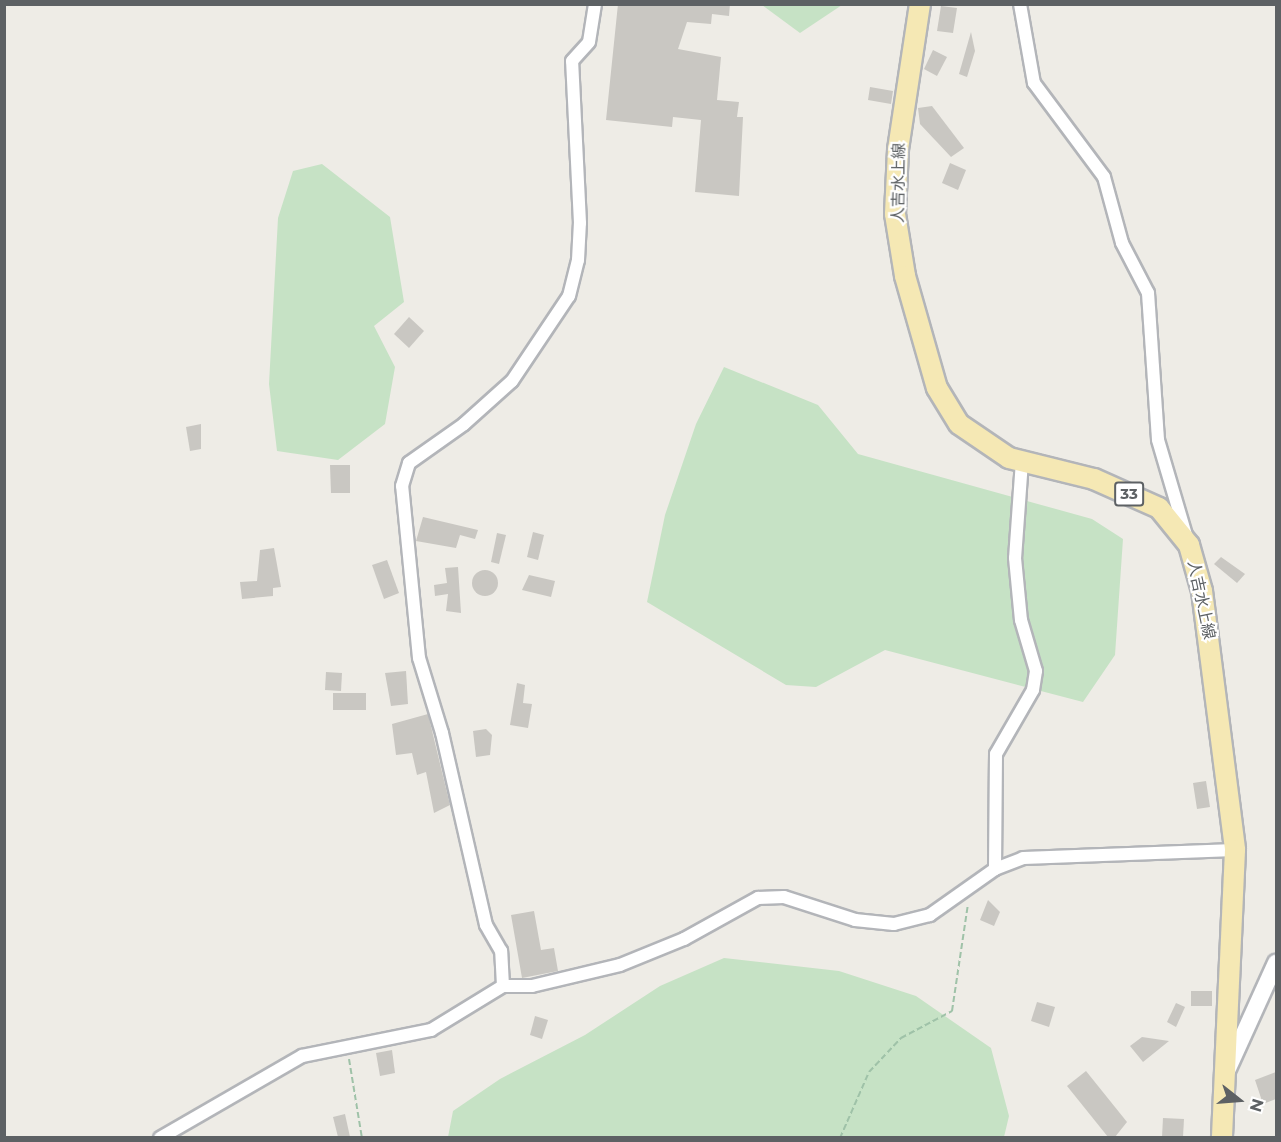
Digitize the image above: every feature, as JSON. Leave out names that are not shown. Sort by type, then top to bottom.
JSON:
[{"type":"main road","name":"人吉水上線","points":[[920,4],[898,150],[895,214],[905,276],[937,388],[959,424],[1022,461],[1094,479],[1159,508],[1189,545],[1202,591],[1234,849],[1222,1137]]},
{"type":"street","points":[[504,986],[501,951],[486,925],[442,733],[419,658],[402,486],[417,456],[464,424],[512,381],[568,296],[579,260],[580,223],[572,61],[589,42],[595,4]]},
{"type":"street","points":[[1020,4],[1034,83],[1104,177],[1122,243],[1148,292],[1158,440],[1189,545]]},
{"type":"street","points":[[995,868],[996,754],[1033,690],[1036,671],[1021,620],[1015,558],[1022,461]]},
{"type":"street","points":[[160,1137],[302,1056],[347,1045],[431,1030],[504,986],[532,986],[620,965],[684,939],[758,898],[784,897],[855,920],[894,924],[930,915],[995,868],[1023,858],[1234,849]]},
{"type":"street","points":[[1223,1079],[1276,963]]},
{"type":"path","points":[[840,1137],[869,1072],[901,1038],[952,1011],[971,887]]},
{"type":"path","points":[[347,1045],[362,1137]]},
{"type":"green space","points":[[842,4],[800,33],[762,5]]},
{"type":"green space","points":[[322,164],[390,217],[404,302],[374,326],[395,367],[385,424],[338,460],[277,451],[269,384],[278,218],[293,171]]},
{"type":"green space","points":[[724,367],[818,405],[858,454],[1092,519],[1123,539],[1115,655],[1083,702],[885,650],[816,687],[786,685],[647,602],[665,515],[696,424]]},
{"type":"green space","points":[[724,958],[839,971],[916,996],[991,1048],[1009,1116],[1004,1137],[448,1137],[453,1111],[500,1079],[585,1035],[660,986]]},
{"type":"building","points":[[618,4],[730,4],[729,16],[712,14],[711,24],[687,22],[678,49],[721,57],[717,100],[739,102],[737,117],[743,117],[739,196],[695,192],[701,120],[673,117],[672,127],[606,120]]},
{"type":"building","points":[[941,6],[957,8],[953,33],[937,31]]},
{"type":"building","points":[[971,32],[975,51],[967,77],[959,74]]},
{"type":"building","points":[[933,50],[947,57],[937,76],[924,69]]},
{"type":"building","points":[[870,87],[893,91],[891,104],[868,100]]},
{"type":"building","points":[[932,106],[964,148],[951,157],[920,124],[918,108]]},
{"type":"building","points":[[950,163],[966,170],[958,190],[942,183]]},
{"type":"building","points":[[409,317],[424,331],[409,348],[394,334]]},
{"type":"building","points":[[201,424],[201,449],[190,451],[186,427]]},
{"type":"building","points":[[330,465],[350,465],[350,493],[331,493]]},
{"type":"building","points":[[423,517],[478,530],[475,539],[460,535],[456,548],[416,541]]},
{"type":"building","points":[[533,532],[544,535],[538,560],[527,557]]},
{"type":"building","points":[[497,533],[506,535],[499,564],[491,562]]},
{"type":"building","points":[[274,548],[281,587],[273,588],[273,596],[242,599],[240,582],[257,581],[260,550]]},
{"type":"building","points":[[1221,557],[1245,574],[1237,583],[1214,564]]},
{"type":"building","points":[[387,560],[399,593],[384,599],[372,565]]},
{"type":"building","points":[[458,567],[461,613],[446,611],[448,594],[435,596],[434,585],[447,583],[445,568]]},
{"type":"building","points":[[485,570],[494,574],[498,583],[494,592],[485,596],[476,592],[472,583],[476,574]]},
{"type":"building","points":[[529,575],[555,581],[551,597],[522,590]]},
{"type":"building","points":[[406,671],[408,704],[391,706],[385,673]]},
{"type":"building","points":[[326,672],[342,673],[341,691],[325,690]]},
{"type":"building","points":[[517,683],[525,685],[523,703],[532,704],[528,728],[510,725]]},
{"type":"building","points":[[333,693],[366,693],[366,710],[333,710]]},
{"type":"building","points":[[428,714],[450,805],[434,813],[426,772],[417,775],[412,753],[396,755],[392,724]]},
{"type":"building","points":[[486,729],[492,735],[490,755],[476,757],[473,731]]},
{"type":"building","points":[[1206,781],[1210,807],[1197,809],[1193,783]]},
{"type":"building","points":[[988,900],[1000,912],[994,926],[980,920]]},
{"type":"building","points":[[534,911],[541,950],[554,948],[558,971],[522,978],[511,915]]},
{"type":"building","points":[[1191,991],[1212,991],[1212,1006],[1191,1006]]},
{"type":"building","points":[[1037,1002],[1055,1007],[1049,1027],[1031,1021]]},
{"type":"building","points":[[1176,1003],[1185,1007],[1176,1027],[1167,1022]]},
{"type":"building","points":[[535,1016],[548,1020],[542,1039],[530,1035]]},
{"type":"building","points":[[1142,1037],[1169,1041],[1143,1062],[1130,1046]]},
{"type":"building","points":[[392,1050],[395,1073],[380,1076],[376,1053]]},
{"type":"building","points":[[1086,1071],[1127,1122],[1115,1137],[1108,1137],[1067,1086]]},
{"type":"building","points":[[1276,1072],[1276,1099],[1263,1104],[1255,1080]]},
{"type":"building","points":[[345,1114],[350,1137],[338,1137],[333,1117]]},
{"type":"building","points":[[1163,1118],[1184,1119],[1183,1137],[1162,1137]]}]
